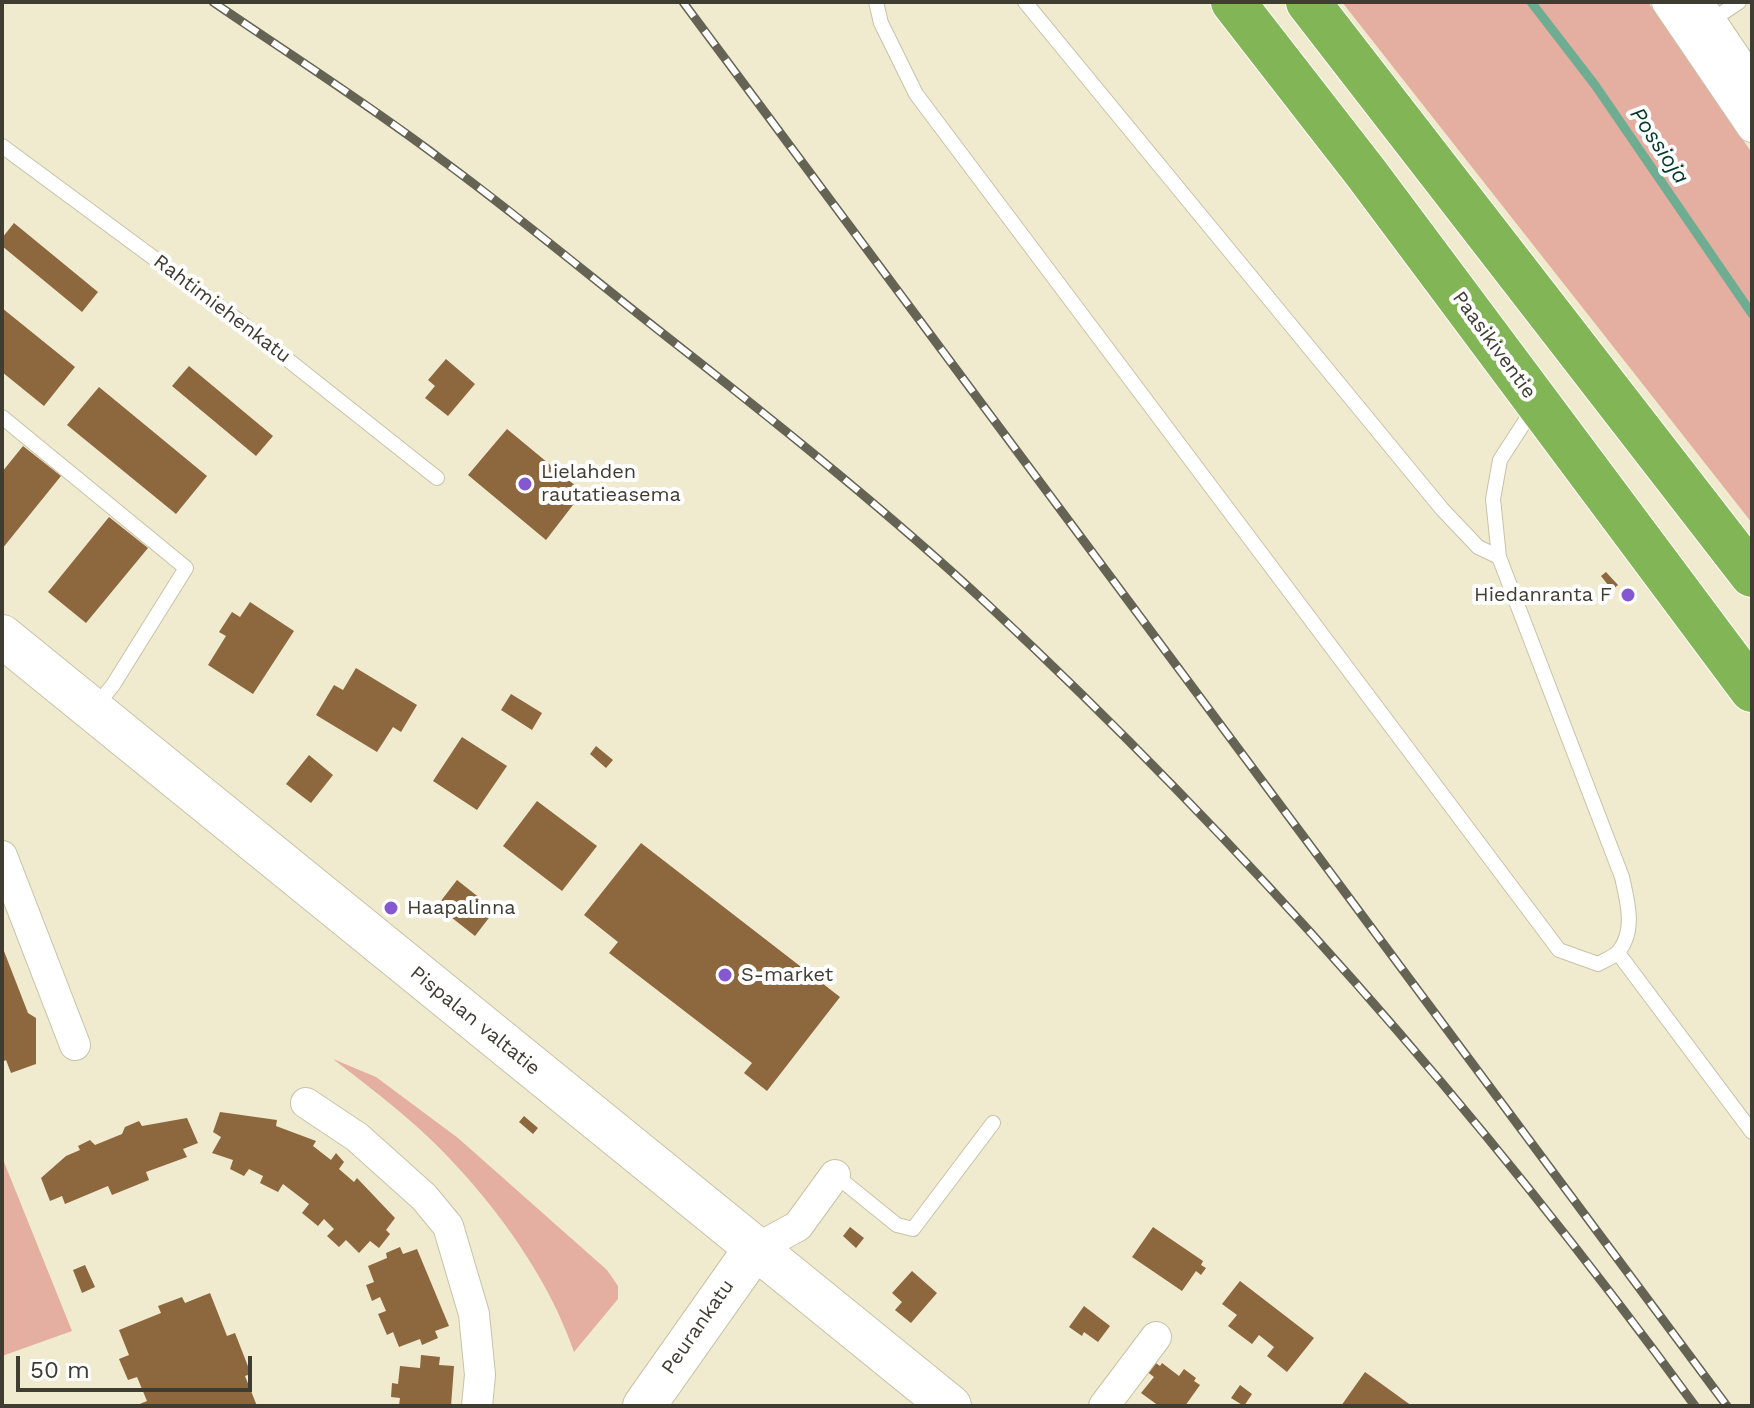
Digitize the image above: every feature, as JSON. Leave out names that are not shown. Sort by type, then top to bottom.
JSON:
[{"type":"highway","name":"Paasikiventie","points":[[1233,2],[1366,173],[1752,690]]},
{"type":"highway","points":[[1308,2],[1752,575]]},
{"type":"main road","name":"Pispalan valtatie","points":[[2,636],[754,1250],[950,1406]]},
{"type":"main road","name":"Peurankatu","points":[[644,1406],[754,1250]]},
{"type":"street","points":[[1667,2],[1699,20],[1752,82]]},
{"type":"street","points":[[1699,20],[1752,127]]},
{"type":"street","points":[[2,856],[75,1045]]},
{"type":"street","points":[[306,1103],[357,1137],[386,1162],[424,1197],[448,1226],[474,1314],[480,1375],[477,1406]]},
{"type":"street","points":[[754,1250],[798,1226],[835,1175]]},
{"type":"street","points":[[1104,1406],[1156,1337]]},
{"type":"lane","points":[[876,2],[881,23],[916,94],[1559,950],[1598,964],[1618,953],[1624,943],[1630,915],[1622,877],[1499,557],[1493,499],[1500,460],[1537,404]]},
{"type":"lane","points":[[1025,2],[1442,509],[1478,547],[1499,557]]},
{"type":"lane","points":[[1699,20],[1739,2]]},
{"type":"lane","name":"Rahtimiehenkatu","points":[[2,146],[239,321],[437,478]]},
{"type":"lane","points":[[2,417],[186,568],[94,710]]},
{"type":"lane","points":[[1618,953],[1752,1132]]},
{"type":"lane","points":[[835,1175],[897,1225],[913,1229],[993,1123]]},
{"type":"shaded area","points":[[1342,2],[1648,2],[1752,153],[1752,523]]},
{"type":"shaded area","points":[[333,1059],[376,1077],[458,1138],[607,1270],[618,1286],[618,1299],[574,1352],[545,1286],[525,1253],[479,1191],[427,1136]]},
{"type":"shaded area","points":[[2,1163],[72,1331],[2,1356]]},
{"type":"building","points":[[14,223],[98,292],[82,312],[2,246],[2,238]]},
{"type":"building","points":[[2,308],[75,367],[44,406],[2,372]]},
{"type":"building","points":[[446,359],[475,384],[448,416],[425,398],[435,386],[428,380]]},
{"type":"building","points":[[189,366],[273,436],[256,456],[172,386]]},
{"type":"building","points":[[99,387],[207,476],[176,514],[67,425]]},
{"type":"building","name":"Lielahden rautatieasema","points":[[507,429],[583,492],[546,540],[468,475]]},
{"type":"building","points":[[23,446],[61,476],[2,549],[2,472]]},
{"type":"building","points":[[109,517],[148,548],[86,623],[48,592]]},
{"type":"building","points":[[1606,572],[1618,585],[1612,590],[1601,576]]},
{"type":"building","points":[[250,602],[294,631],[253,694],[208,665],[226,636],[219,632],[232,612],[240,617]]},
{"type":"building","points":[[356,668],[417,705],[401,732],[393,727],[377,752],[316,715],[334,685],[343,690]]},
{"type":"building","points":[[511,694],[542,713],[532,730],[501,710]]},
{"type":"building","points":[[462,737],[507,766],[477,810],[433,781]]},
{"type":"building","points":[[596,746],[613,760],[606,768],[590,754]]},
{"type":"building","points":[[309,755],[333,775],[311,803],[286,784]]},
{"type":"building","points":[[537,801],[597,846],[562,891],[503,846]]},
{"type":"building","name":"S-market","points":[[641,843],[840,997],[767,1091],[744,1073],[752,1063],[609,953],[618,942],[584,915]]},
{"type":"building","points":[[457,880],[495,910],[475,936],[437,906]]},
{"type":"building","points":[[2,946],[28,1013],[36,1018],[36,1064],[11,1073],[6,1060],[2,1062]]},
{"type":"building","points":[[220,1112],[277,1120],[276,1126],[316,1141],[313,1146],[331,1160],[336,1153],[344,1162],[339,1169],[354,1182],[357,1178],[395,1218],[386,1230],[390,1234],[379,1248],[370,1241],[359,1253],[346,1240],[339,1247],[327,1236],[334,1229],[324,1219],[318,1226],[302,1213],[309,1204],[283,1184],[278,1192],[260,1183],[263,1176],[249,1169],[244,1176],[230,1169],[233,1160],[212,1153],[221,1137],[213,1132]]},
{"type":"building","points":[[524,1116],[538,1128],[533,1134],[519,1122]]},
{"type":"building","points":[[187,1118],[198,1143],[183,1149],[187,1157],[146,1172],[149,1180],[112,1195],[108,1186],[65,1204],[62,1196],[50,1201],[41,1178],[66,1156],[80,1150],[78,1146],[90,1140],[95,1145],[122,1134],[125,1127],[139,1121],[142,1126]]},
{"type":"building","points":[[850,1227],[864,1238],[856,1248],[843,1236]]},
{"type":"building","points":[[1153,1227],[1203,1261],[1201,1265],[1206,1268],[1201,1275],[1196,1271],[1182,1291],[1132,1257]]},
{"type":"building","points":[[400,1247],[403,1254],[417,1249],[449,1326],[435,1331],[438,1338],[422,1345],[420,1339],[399,1347],[393,1332],[387,1335],[378,1314],[386,1311],[380,1297],[372,1301],[366,1285],[374,1282],[368,1266],[387,1258],[386,1253]]},
{"type":"building","points":[[85,1265],[95,1287],[82,1293],[73,1270]]},
{"type":"building","points":[[912,1271],[937,1293],[911,1323],[895,1310],[902,1302],[892,1293]]},
{"type":"building","points":[[1240,1281],[1314,1338],[1287,1372],[1267,1356],[1274,1347],[1259,1335],[1252,1344],[1228,1326],[1237,1315],[1222,1304]]},
{"type":"building","points":[[210,1293],[227,1336],[235,1333],[251,1374],[245,1376],[257,1406],[135,1406],[147,1401],[137,1377],[128,1380],[119,1359],[129,1355],[119,1330],[161,1313],[158,1306],[182,1297],[185,1303]]},
{"type":"building","points":[[1084,1306],[1110,1326],[1098,1342],[1084,1332],[1082,1336],[1069,1327]]},
{"type":"building","points":[[421,1355],[440,1357],[439,1365],[454,1366],[451,1406],[399,1406],[400,1398],[391,1397],[392,1383],[398,1384],[400,1366],[420,1368]]},
{"type":"building","points":[[1153,1361],[1160,1366],[1162,1363],[1179,1376],[1184,1369],[1196,1378],[1194,1381],[1200,1385],[1185,1406],[1159,1406],[1141,1393],[1154,1377],[1146,1371]]},
{"type":"building","points":[[1365,1372],[1412,1406],[1341,1406]]},
{"type":"building","points":[[1240,1385],[1252,1394],[1244,1406],[1231,1398]]},
{"type":"waterway","name":"Possioja","points":[[1531,2],[1595,85],[1752,314]]},
{"type":"railway","points":[[213,2],[386,119],[504,207],[838,474],[986,603],[1177,790],[1360,988],[1532,1193],[1695,1406]]},
{"type":"railway","points":[[683,2],[1727,1406]]},
{"type":"place","name":"Lielahden rautatieasema","points":[[525,484]]},
{"type":"place","name":"Hiedanranta F","points":[[1628,595]]},
{"type":"place","name":"Haapalinna","points":[[391,908]]},
{"type":"place","name":"S-market","points":[[725,975]]}]
